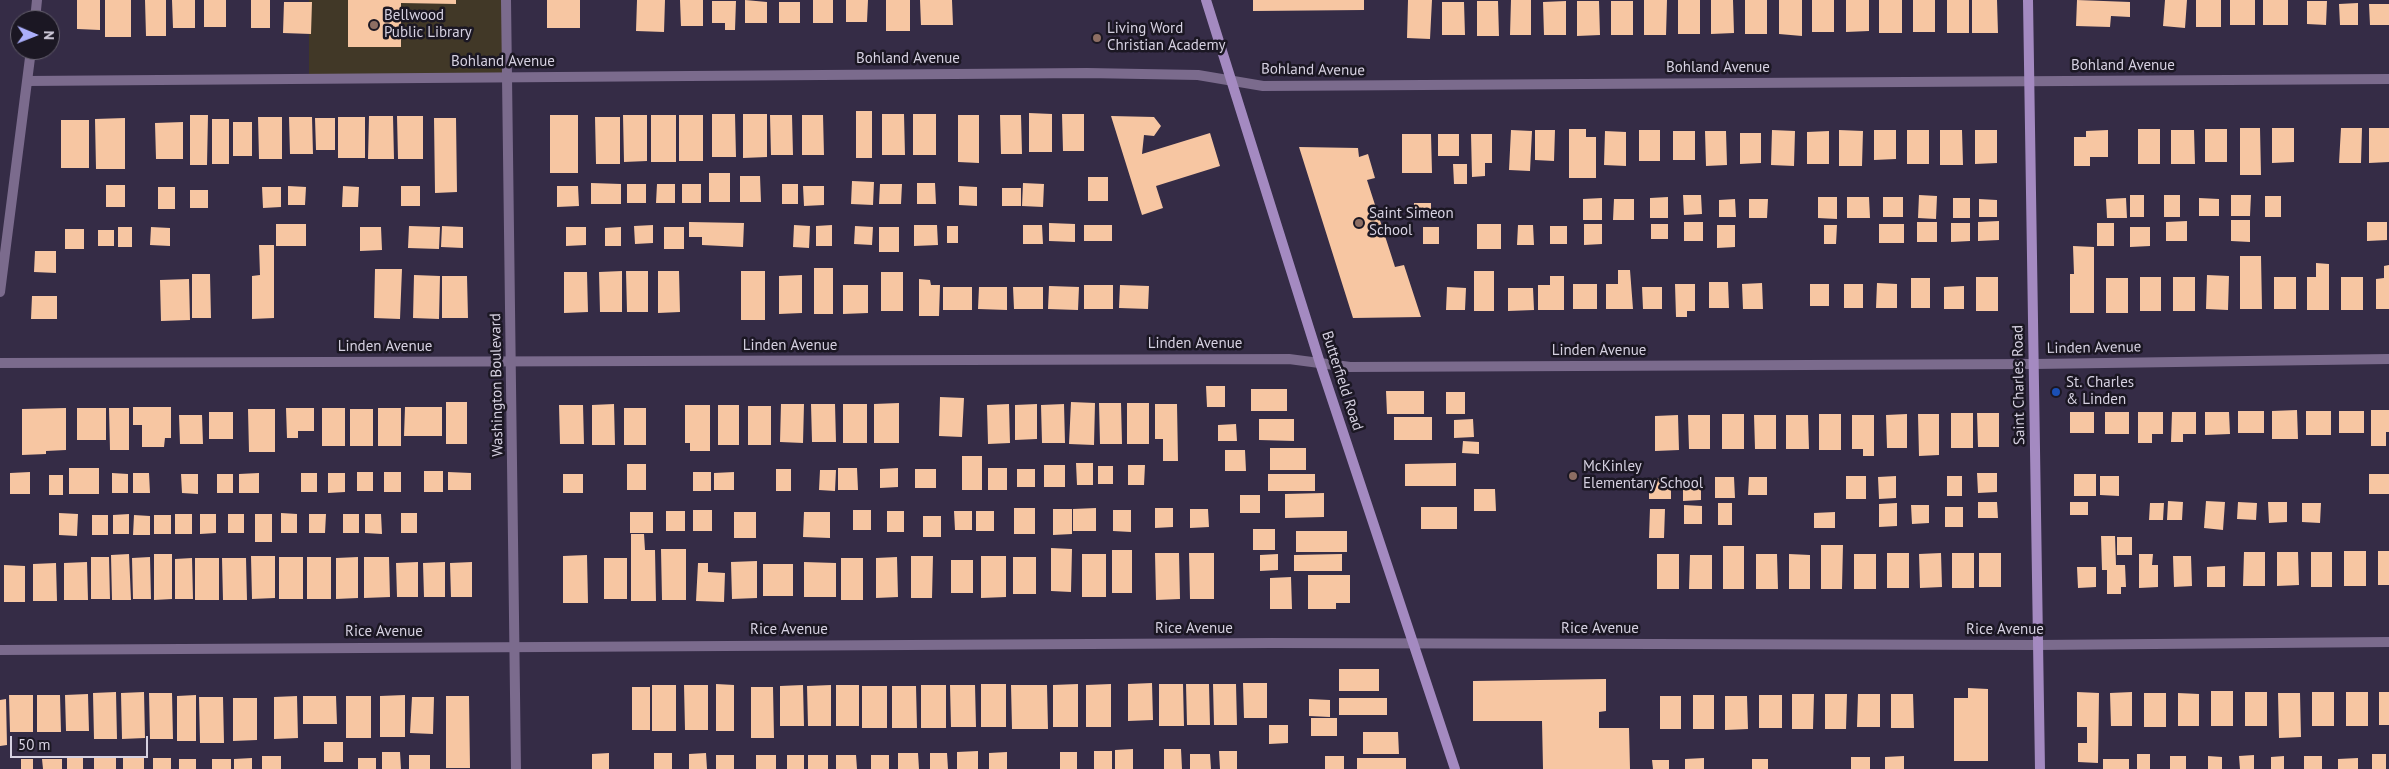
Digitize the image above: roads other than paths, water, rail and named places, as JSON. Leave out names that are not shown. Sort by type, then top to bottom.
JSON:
[{"type":"main road","name":"Butterfield Road","points":[[1206,0],[1320,362],[1455,769]]},
{"type":"main road","name":"Saint Charles Road","points":[[2028,0],[2040,769]]},
{"type":"street","name":"Washington Boulevard","points":[[506,0],[516,769]]},
{"type":"street","points":[[0,292],[30,60]]},
{"type":"street","name":"Bohland Avenue","points":[[27,81],[1087,72],[1198,75],[1263,86],[2389,79]]},
{"type":"street","name":"Linden Avenue","points":[[0,363],[1289,359],[1350,366],[2034,364],[2389,359]]},
{"type":"street","name":"Rice Avenue","points":[[0,650],[514,646],[2037,645],[2389,642]]},
{"type":"place","name":"Bellwood Public Library","points":[[374,25]]},
{"type":"place","name":"Living Word Christian Academy","points":[[1097,38]]},
{"type":"place","name":"Saint Simeon School","points":[[1359,223]]},
{"type":"place","name":"St. Charles & Linden","points":[[2056,392]]},
{"type":"place","name":"McKinley Elementary School","points":[[1573,476]]}]
